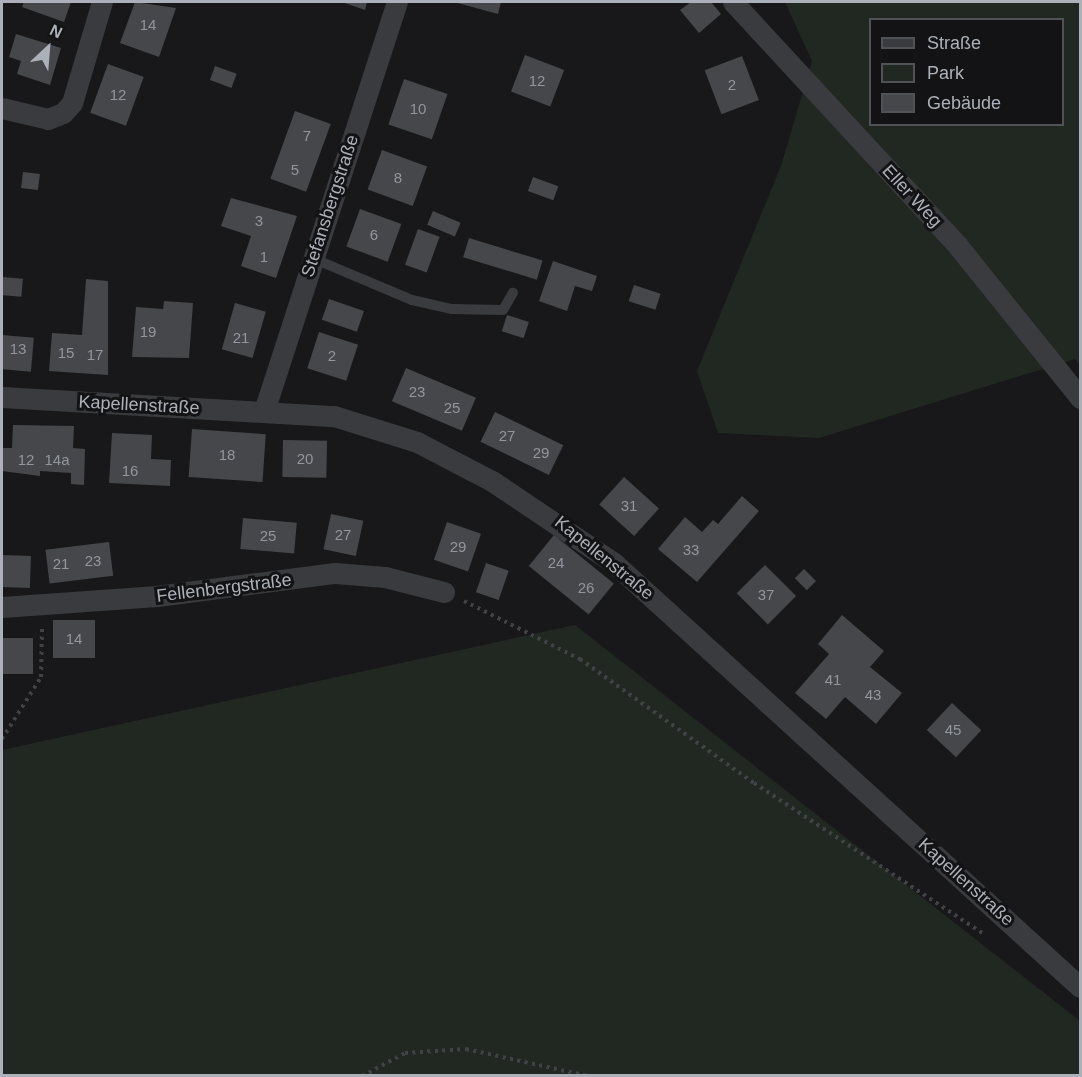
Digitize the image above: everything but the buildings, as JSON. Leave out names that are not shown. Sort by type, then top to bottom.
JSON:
[{"type":"street","points":[[2,108],[48,119],[63,113],[72,103],[102,2]]},
{"type":"street","name":"Stefansbergstraße","points":[[264,411],[397,2]]},
{"type":"street","name":"Eller Weg","points":[[733,2],[958,246],[1080,398]]},
{"type":"street","name":"Kapellenstraße","points":[[2,397],[264,411],[372,424],[417,442],[545,512],[614,563],[1080,987]]},
{"type":"street","name":"Fellenbergstraße","points":[[2,607],[43,606],[335,573],[385,577],[444,592]]},
{"type":"lane","points":[[312,258],[412,300],[452,309],[503,310],[513,293]]},
{"type":"path","points":[[444,592],[580,659],[754,783],[992,940]]},
{"type":"path","points":[[2,740],[41,676],[43,606]]},
{"type":"path","points":[[362,1076],[405,1053],[466,1049],[588,1076]]},
{"type":"green space","points":[[785,2],[1080,2],[1080,365],[1075,359],[819,438],[718,433],[697,371],[781,166],[812,61]]},
{"type":"green space","points":[[575,625],[1080,1021],[1080,1075],[2,1075],[2,750]]}]
